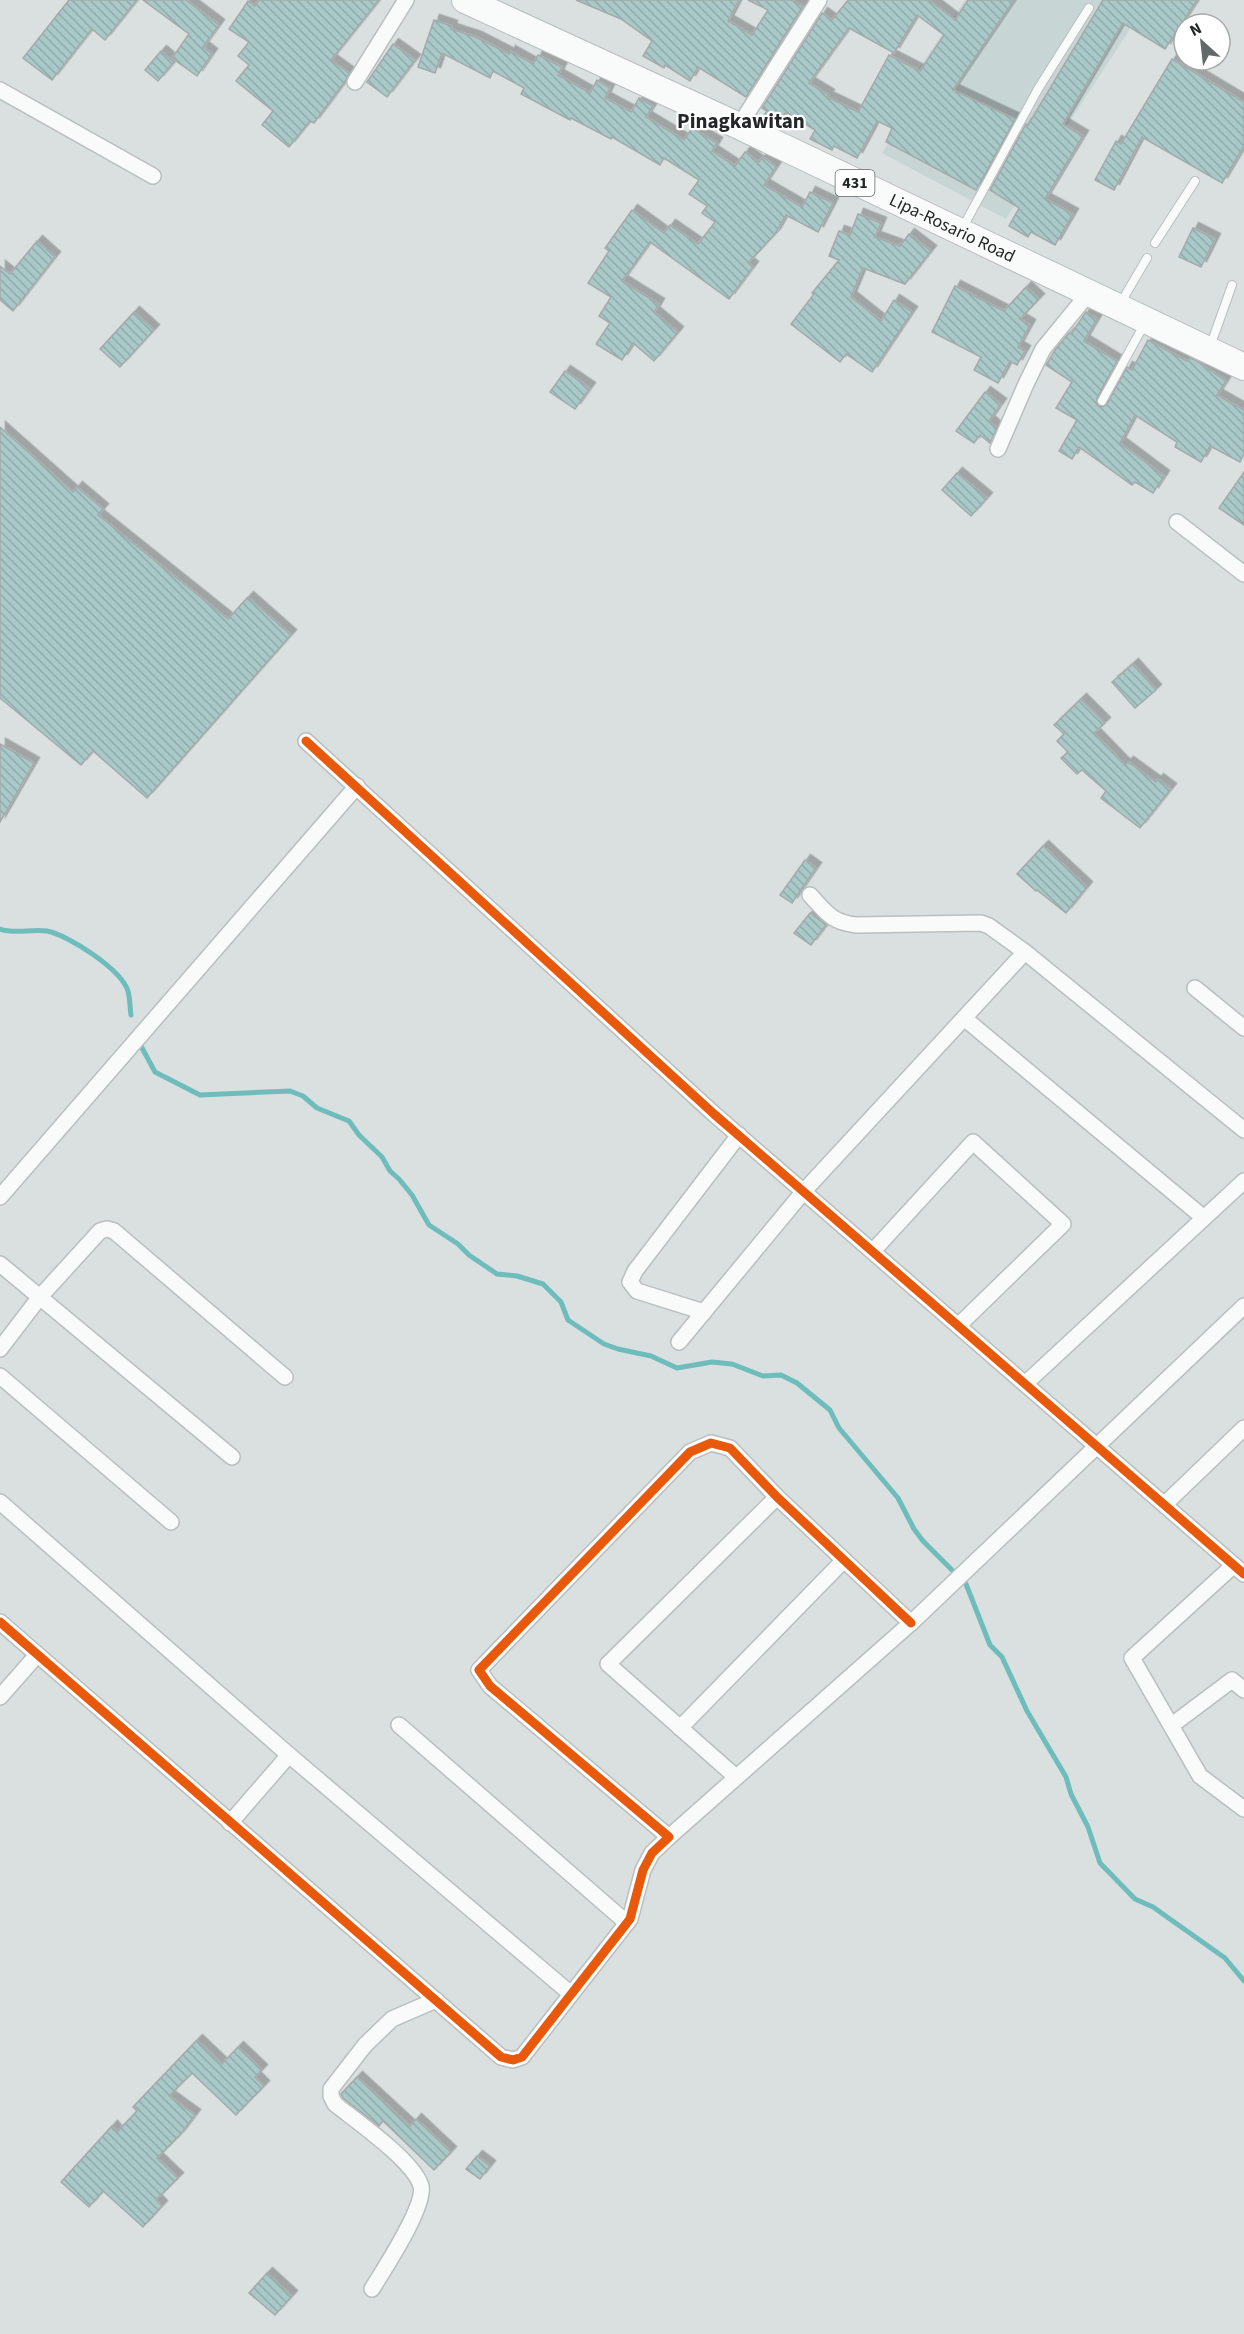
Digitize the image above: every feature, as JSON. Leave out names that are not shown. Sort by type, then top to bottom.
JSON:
[{"type":"main road","name":"Lipa-Rosario Road","points":[[465,0],[739,126],[1244,367]]},
{"type":"street","points":[[355,82],[406,0]]},
{"type":"street","points":[[739,126],[816,1]]},
{"type":"street","points":[[0,90],[153,176]]},
{"type":"street","points":[[998,449],[1043,349],[1088,294]]},
{"type":"street","points":[[1177,522],[1244,574]]},
{"type":"street","points":[[306,741],[739,1135],[1239,1569],[1132,1658],[1200,1776],[1244,1809]]},
{"type":"street","points":[[0,1197],[357,786]]},
{"type":"street","points":[[810,895],[833,919],[840,923],[856,925],[981,923],[989,926],[1025,952],[1244,1130]]},
{"type":"street","points":[[679,1342],[804,1191],[1025,952]]},
{"type":"street","points":[[1194,988],[1244,1028]]},
{"type":"street","points":[[964,1018],[1204,1218]]},
{"type":"street","points":[[704,1312],[637,1291],[630,1282],[635,1271],[739,1135]]},
{"type":"street","points":[[873,1251],[973,1142],[1063,1224],[959,1325]]},
{"type":"street","points":[[1026,1383],[1244,1181]]},
{"type":"street","points":[[0,1349],[39,1298],[100,1231],[107,1229],[114,1231],[285,1377]]},
{"type":"street","points":[[0,1264],[232,1457]]},
{"type":"street","points":[[0,1622],[501,2057],[513,2060],[522,2056],[630,1919],[643,1870],[652,1853],[911,1623],[1244,1306]]},
{"type":"street","points":[[0,1376],[171,1522]]},
{"type":"street","points":[[1165,1504],[1242,1434]]},
{"type":"street","points":[[669,1837],[490,1686],[478,1670],[690,1452],[711,1443],[730,1448],[777,1497],[911,1623]]},
{"type":"street","points":[[736,1777],[608,1664],[777,1497]]},
{"type":"street","points":[[0,1502],[290,1755],[571,1994]]},
{"type":"street","points":[[680,1728],[844,1560]]},
{"type":"street","points":[[0,1697],[37,1655]]},
{"type":"street","points":[[1172,1725],[1232,1680],[1244,1690]]},
{"type":"street","points":[[399,1725],[627,1923]]},
{"type":"street","points":[[230,1823],[290,1755]]},
{"type":"street","points":[[372,2289],[419,2206],[421,2187],[410,2166],[335,2104],[331,2096],[331,2089],[365,2046],[392,2019],[436,2000]]},
{"type":"lane","points":[[960,233],[1038,89],[1089,8]]},
{"type":"lane","points":[[1155,243],[1195,181]]},
{"type":"lane","points":[[1118,308],[1147,258]]},
{"type":"lane","points":[[1209,351],[1232,285]]},
{"type":"lane","points":[[1102,401],[1146,321]]},
{"type":"shaded area","points":[[965,0],[1149,0],[1006,219],[882,153],[908,113],[895,104]]},
{"type":"building","points":[[69,0],[137,0],[105,40],[92,29],[52,80],[23,58]]},
{"type":"building","points":[[143,0],[186,0],[219,25],[203,47],[212,54],[197,76],[172,58],[189,34]]},
{"type":"building","points":[[259,0],[379,0],[331,60],[349,73],[346,80],[314,123],[310,121],[289,147],[262,125],[273,111],[236,81],[249,65],[238,56],[249,42],[229,29],[248,1],[255,6]]},
{"type":"building","points":[[576,0],[739,0],[728,21],[752,35],[768,10],[748,0],[791,0],[803,6],[746,97],[698,67],[690,81],[665,65],[664,68],[643,56],[652,41],[621,19]]},
{"type":"building","points":[[848,0],[929,0],[955,20],[968,0],[1014,0],[953,90],[1015,119],[976,190],[886,142],[892,128],[877,121],[857,158],[834,146],[832,150],[810,139],[815,130],[786,112],[776,127],[761,120],[767,111],[762,108],[822,13],[832,20]],"holes":[[[917,15],[944,35],[920,71],[889,55],[858,112],[827,97],[829,95],[809,83],[849,28],[894,53]]]},
{"type":"building","points":[[1103,0],[1197,0],[1189,12],[1172,12],[1172,38],[1165,49],[1123,23],[1063,124],[1083,136],[1045,199],[1073,214],[1055,245],[1031,232],[1028,237],[1009,226],[1019,208],[990,190],[1026,124],[1028,125]]},
{"type":"building","points":[[434,20],[452,26],[451,29],[476,37],[509,54],[510,51],[533,64],[538,55],[562,67],[558,75],[590,93],[597,80],[610,88],[605,98],[631,112],[639,98],[653,106],[646,117],[684,140],[692,128],[717,143],[712,151],[735,166],[745,152],[759,162],[763,157],[776,167],[764,185],[802,207],[810,192],[833,203],[818,232],[786,215],[775,234],[748,263],[753,267],[729,299],[650,242],[622,281],[659,304],[654,312],[678,332],[654,361],[633,343],[622,360],[596,344],[610,323],[599,316],[611,297],[588,283],[609,251],[605,248],[632,210],[664,233],[670,225],[698,244],[715,222],[702,213],[707,206],[689,194],[699,180],[664,158],[660,165],[612,137],[611,139],[571,118],[570,120],[521,94],[524,88],[493,71],[490,78],[442,53],[435,73],[418,67]]},
{"type":"building","points":[[393,44],[415,60],[387,97],[367,82]]},
{"type":"building","points":[[161,51],[174,62],[158,81],[145,70]]},
{"type":"building","points":[[1172,59],[1172,72],[1194,72],[1244,102],[1244,146],[1222,183],[1142,137],[1114,190],[1095,180],[1116,141],[1121,144]]},
{"type":"building","points":[[858,214],[881,223],[875,237],[900,246],[909,234],[931,251],[905,284],[863,268],[851,297],[881,321],[894,300],[912,312],[872,372],[846,354],[840,362],[791,324],[839,260],[829,256],[839,231],[850,235]]},
{"type":"building","points":[[1193,228],[1215,239],[1201,267],[1179,257]]},
{"type":"building","points":[[37,241],[55,257],[13,311],[0,300],[0,266],[10,274]]},
{"type":"building","points":[[955,286],[1004,311],[1026,287],[1039,299],[1020,319],[1030,325],[1018,347],[1025,351],[1017,365],[1010,361],[998,383],[974,370],[981,357],[932,332]]},
{"type":"building","points":[[134,312],[154,330],[120,367],[100,349]]},
{"type":"building","points":[[1086,312],[1097,319],[1084,341],[1117,361],[1097,398],[1097,405],[1102,407],[1107,404],[1127,367],[1132,370],[1148,340],[1187,361],[1190,358],[1195,360],[1226,381],[1217,395],[1244,410],[1244,454],[1240,462],[1210,446],[1201,462],[1175,447],[1177,442],[1135,415],[1120,443],[1164,476],[1153,493],[1135,482],[1132,485],[1079,447],[1072,459],[1059,451],[1077,420],[1056,408],[1072,382],[1046,365],[1055,350],[1069,333],[1071,334]]},
{"type":"building","points":[[565,371],[590,388],[575,409],[550,392]]},
{"type":"building","points":[[985,392],[1001,404],[989,421],[997,428],[990,443],[980,435],[974,443],[956,431]]},
{"type":"building","points":[[0,427],[73,492],[77,487],[103,509],[98,515],[228,619],[248,597],[291,635],[147,798],[93,751],[81,765],[0,698]]},
{"type":"building","points":[[1244,472],[1244,525],[1219,508]]},
{"type":"building","points":[[957,473],[987,498],[971,516],[942,490]]},
{"type":"building","points":[[1133,664],[1156,690],[1135,708],[1112,682]]},
{"type":"building","points":[[1081,699],[1105,723],[1094,733],[1125,765],[1128,762],[1156,782],[1158,779],[1171,789],[1140,828],[1101,798],[1106,791],[1082,770],[1077,774],[1061,758],[1068,752],[1057,741],[1064,734],[1054,725]]},
{"type":"building","points":[[0,744],[34,763],[0,822]]},
{"type":"building","points":[[1043,846],[1087,887],[1066,913],[1017,874]]},
{"type":"building","points":[[805,860],[816,868],[792,903],[780,895]]},
{"type":"building","points":[[810,913],[826,925],[811,945],[794,933]]},
{"type":"building","points":[[197,2040],[222,2064],[238,2047],[262,2070],[255,2077],[264,2086],[236,2115],[192,2073],[169,2096],[195,2115],[180,2135],[157,2158],[178,2178],[156,2200],[162,2206],[143,2227],[103,2191],[89,2207],[61,2182],[112,2126],[117,2132],[137,2111],[133,2107]]},
{"type":"building","points":[[357,2077],[410,2126],[416,2119],[451,2152],[434,2170],[383,2121],[379,2126],[343,2098],[341,2094]]},
{"type":"building","points":[[477,2156],[490,2166],[480,2179],[466,2169]]},
{"type":"building","points":[[267,2273],[292,2296],[275,2315],[249,2293]]},
{"type":"waterway","points":[[0,929],[47,931],[68,939],[93,954],[123,982],[129,994],[131,1015]]},
{"type":"waterway","points":[[141,1046],[155,1072],[200,1095],[290,1091],[303,1096],[317,1108],[349,1121],[412,1195],[429,1225],[497,1274],[517,1276],[543,1284],[561,1302],[568,1320],[604,1344],[651,1356],[677,1368],[712,1362],[732,1364],[763,1376],[781,1375],[797,1383],[830,1410],[839,1428],[898,1498],[923,1541],[966,1584],[990,1645],[1002,1657],[1027,1711],[1066,1777],[1071,1794],[1088,1827],[1100,1863],[1135,1899],[1153,1907],[1225,1958],[1244,1981]]},
{"type":"cycle path","points":[[306,741],[714,1114],[1244,1574]]},
{"type":"cycle path","points":[[0,1622],[501,2057],[513,2060],[522,2057],[630,1919],[643,1870],[652,1853],[669,1837],[490,1686],[479,1670],[690,1452],[711,1443],[730,1448],[777,1497],[911,1623]]},
{"type":"district","name":"Pinagkawitan","points":[[741,121]]}]
